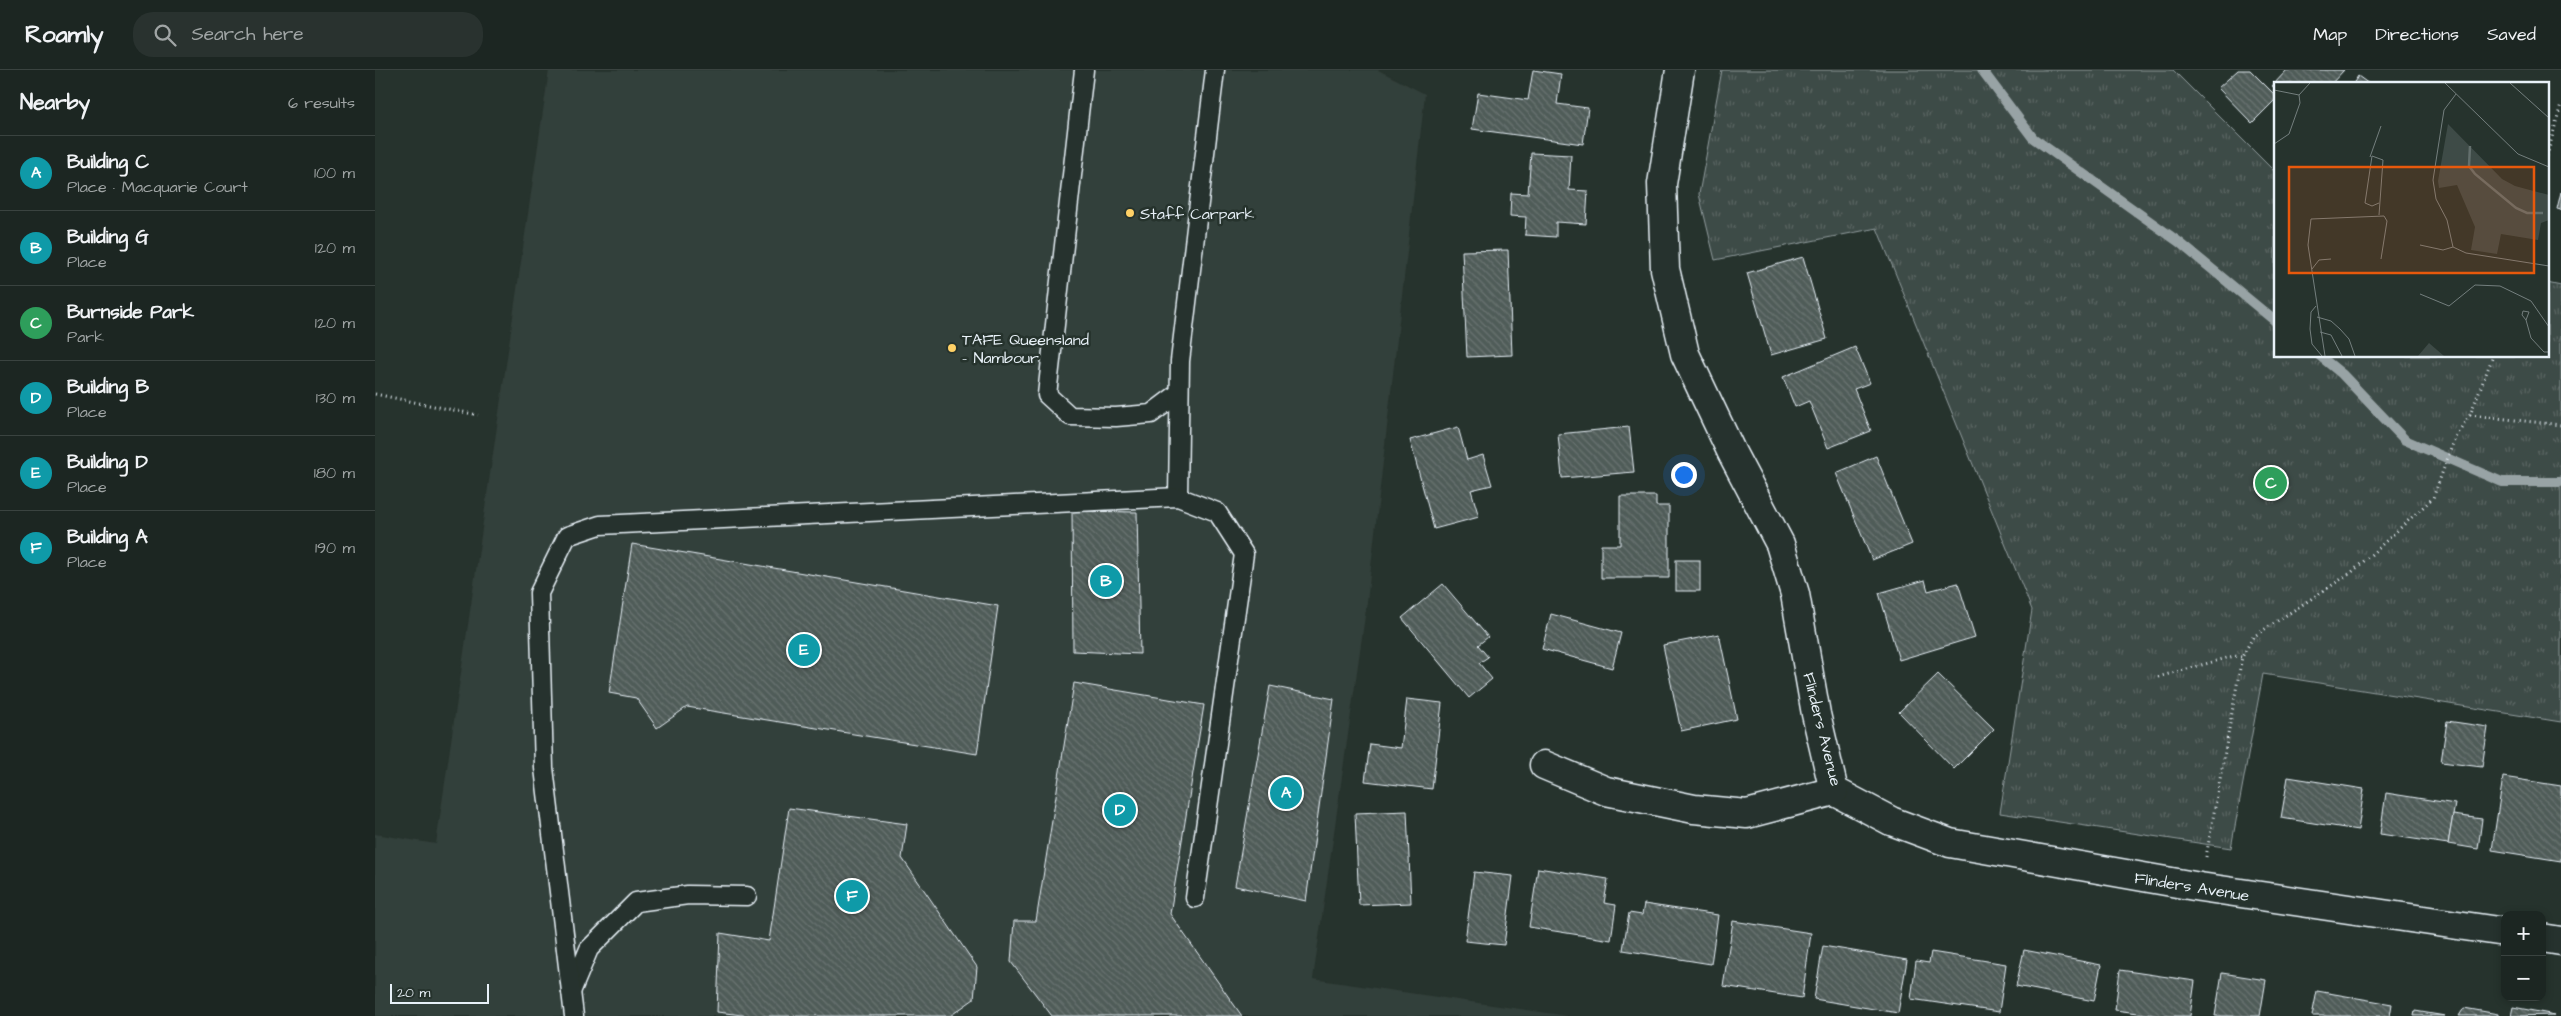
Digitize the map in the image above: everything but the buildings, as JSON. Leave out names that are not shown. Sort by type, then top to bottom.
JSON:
[{"type":"street","name":"Flinders Avenue","points":[[1680,70],[1663,184],[1665,269],[1685,354],[1732,452],[1780,544],[1795,594],[1816,714],[1834,791],[1891,821],[1950,843],[2200,888],[2501,931]]},
{"type":"street","points":[[1544,765],[1606,791],[1694,809],[1747,814],[1834,791]]},
{"type":"street","points":[[2546,939],[2561,941]]},
{"type":"lane","points":[[1084,70],[1047,395],[1070,416],[1116,417],[1151,414],[1179,393]]},
{"type":"lane","points":[[1177,497],[1179,362],[1215,70]]},
{"type":"lane","points":[[574,1016],[544,768],[539,593],[567,536],[600,525],[1177,497],[1217,512],[1244,554],[1195,898]]},
{"type":"lane","points":[[571,993],[589,949],[636,902],[688,894],[747,896]]},
{"type":"path","points":[[2549,149],[2561,104]]},
{"type":"path","points":[[2200,888],[2243,658],[2253,637],[2352,572],[2433,498],[2455,435],[2470,416],[2492,358]]},
{"type":"path","points":[[375,394],[478,416]]},
{"type":"path","points":[[2470,416],[2561,426]]},
{"type":"path","points":[[2158,676],[2234,656],[2243,658]]},
{"type":"shaded area","name":"TAFE Queensland - Nambour","points":[[549,70],[1378,70],[1425,94],[1367,602],[1313,979],[1568,1016],[375,1016],[375,834],[436,844]]},
{"type":"green space","points":[[1722,70],[2173,70],[2274,171],[2274,358],[2549,358],[2549,283],[2561,286],[2561,722],[2263,674],[2231,848],[2000,813],[2032,610],[1877,228],[1715,260],[1699,194]]},
{"type":"waterway","points":[[1982,70],[2033,138],[2179,242],[2274,320]]},
{"type":"waterway","points":[[2322,358],[2342,374],[2405,440],[2502,482],[2561,482]]},
{"type":"place","name":"Staff Carpark","points":[[1130,213]]},
{"type":"place","name":"TAFE Queensland - Nambour","points":[[952,348]]},
{"type":"place","name":"Burnside Park","points":[[2271,483]]},
{"type":"place","name":"Building G","points":[[1106,581]]},
{"type":"place","name":"Building D","points":[[804,650]]},
{"type":"place","name":"Building C","points":[[1286,793]]},
{"type":"place","name":"Building B","points":[[1120,810]]},
{"type":"place","name":"Building A","points":[[852,896]]}]
